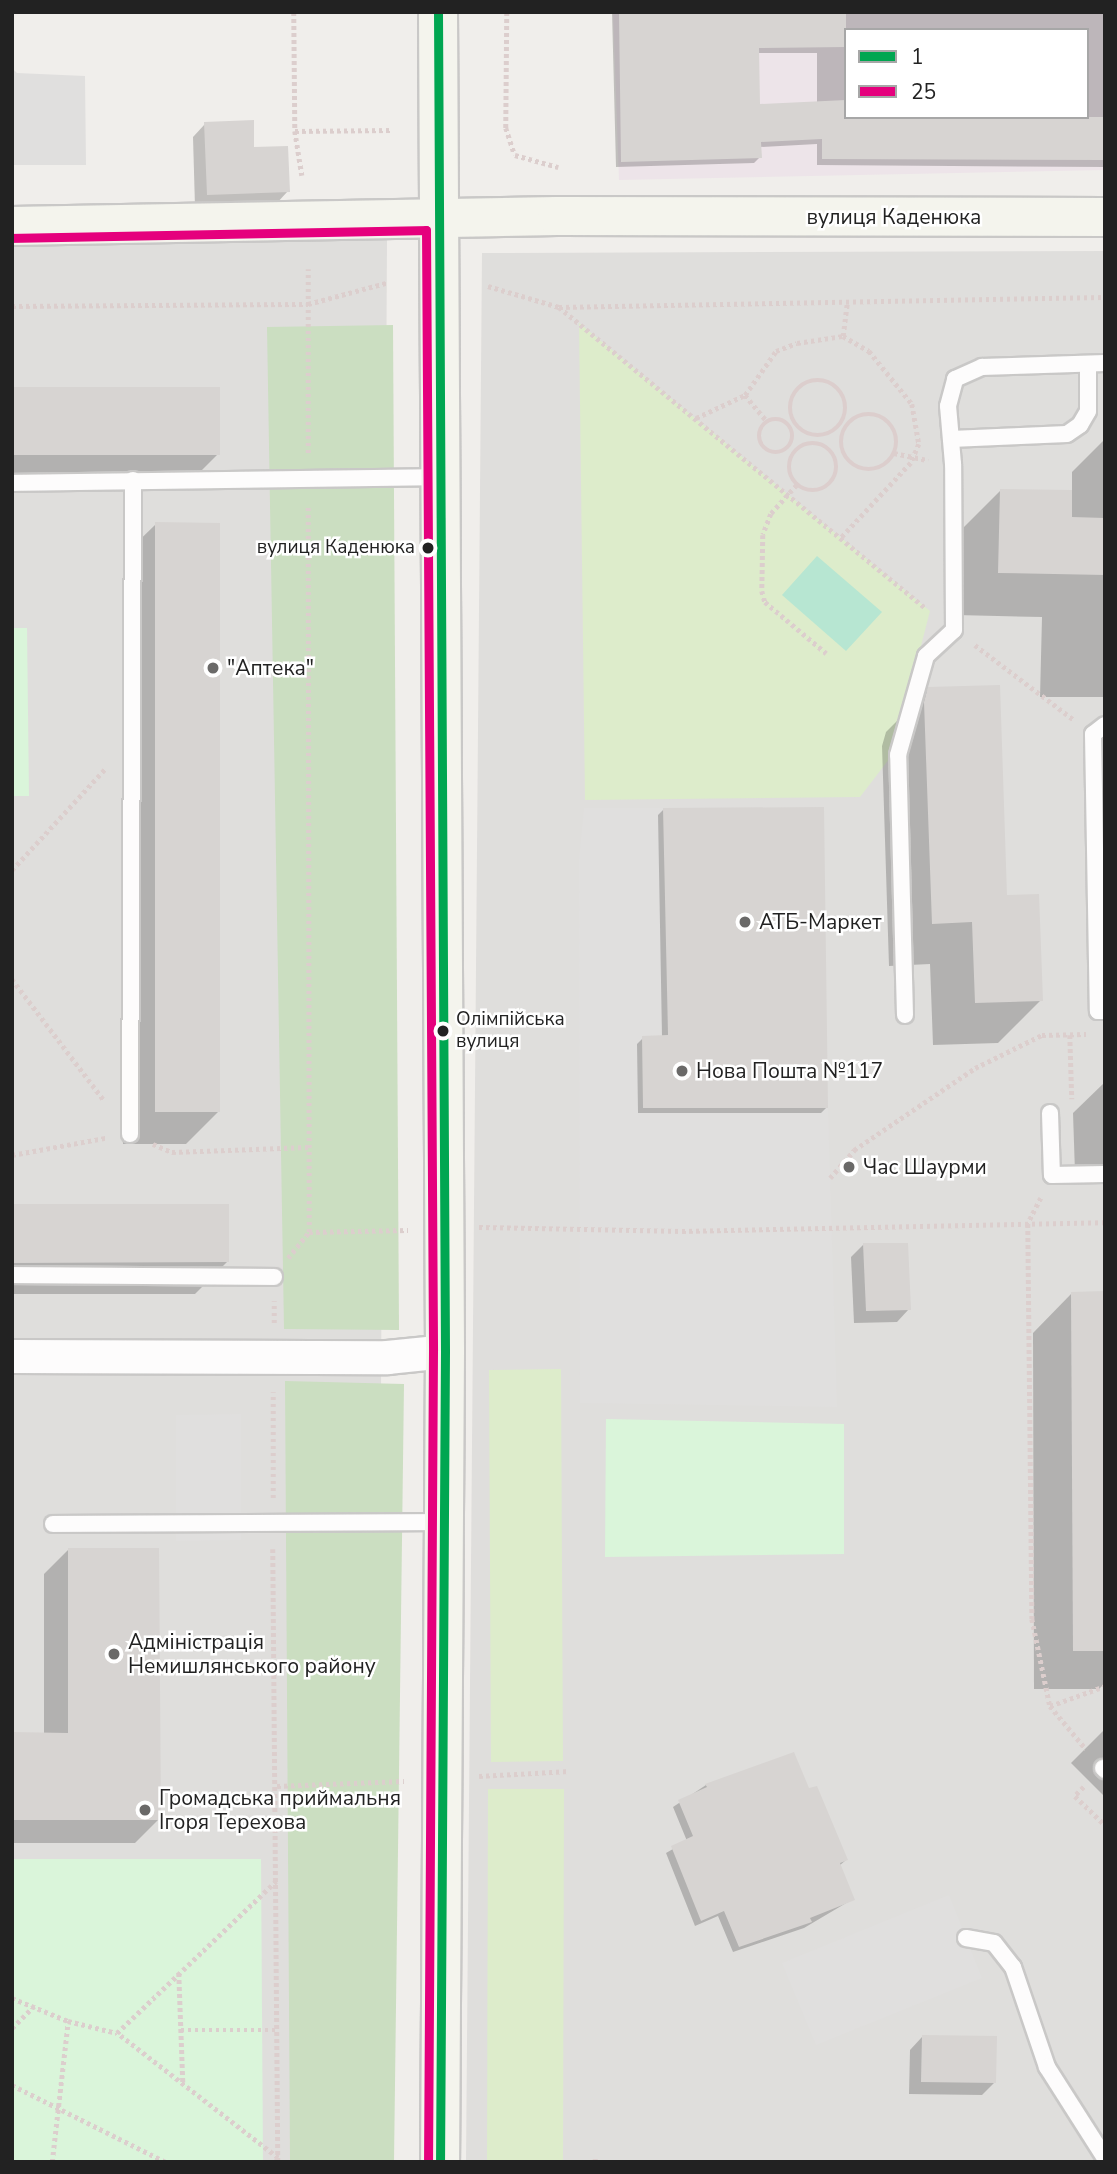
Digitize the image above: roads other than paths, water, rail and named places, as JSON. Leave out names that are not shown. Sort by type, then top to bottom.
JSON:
[{"type":"main road","points":[[438,12],[445,1351],[440,2162]]},
{"type":"main road","name":"вулиця Каденюка","points":[[12,226],[439,217],[1105,218]]},
{"type":"street","points":[[12,1356],[387,1357],[445,1351]]},
{"type":"lane","points":[[905,1015],[898,755],[926,656],[954,630],[951,439],[948,406],[955,379],[982,367],[1105,363]]},
{"type":"lane","points":[[951,439],[1067,434],[1080,425],[1088,411],[1088,364]]},
{"type":"lane","points":[[12,482],[308,481],[441,477]]},
{"type":"lane","points":[[130,1134],[133,480]]},
{"type":"lane","points":[[1099,729],[1098,1011],[1105,1011]]},
{"type":"lane","points":[[1050,1113],[1052,1175],[1105,1174]]},
{"type":"lane","points":[[12,1275],[274,1276]]},
{"type":"lane","points":[[53,1524],[442,1522]]},
{"type":"lane","points":[[966,1938],[994,1943],[1013,1967],[1047,2067],[1105,2158]]},
{"type":"place","name":"вулиця Каденюка","points":[[428,548]]},
{"type":"place","name":"\"Аптека\"","points":[[213,668]]},
{"type":"place","name":"АТБ-Маркет","points":[[745,922]]},
{"type":"place","name":"Олімпійська вулиця","points":[[443,1031]]},
{"type":"place","name":"Нова Пошта №117","points":[[682,1071]]},
{"type":"place","name":"Час Шаурми","points":[[849,1167]]},
{"type":"place","name":"Адміністрація Немишлянського району","points":[[114,1654]]},
{"type":"place","name":"Громадська приймальня Ігоря Терехова","points":[[145,1810]]}]
